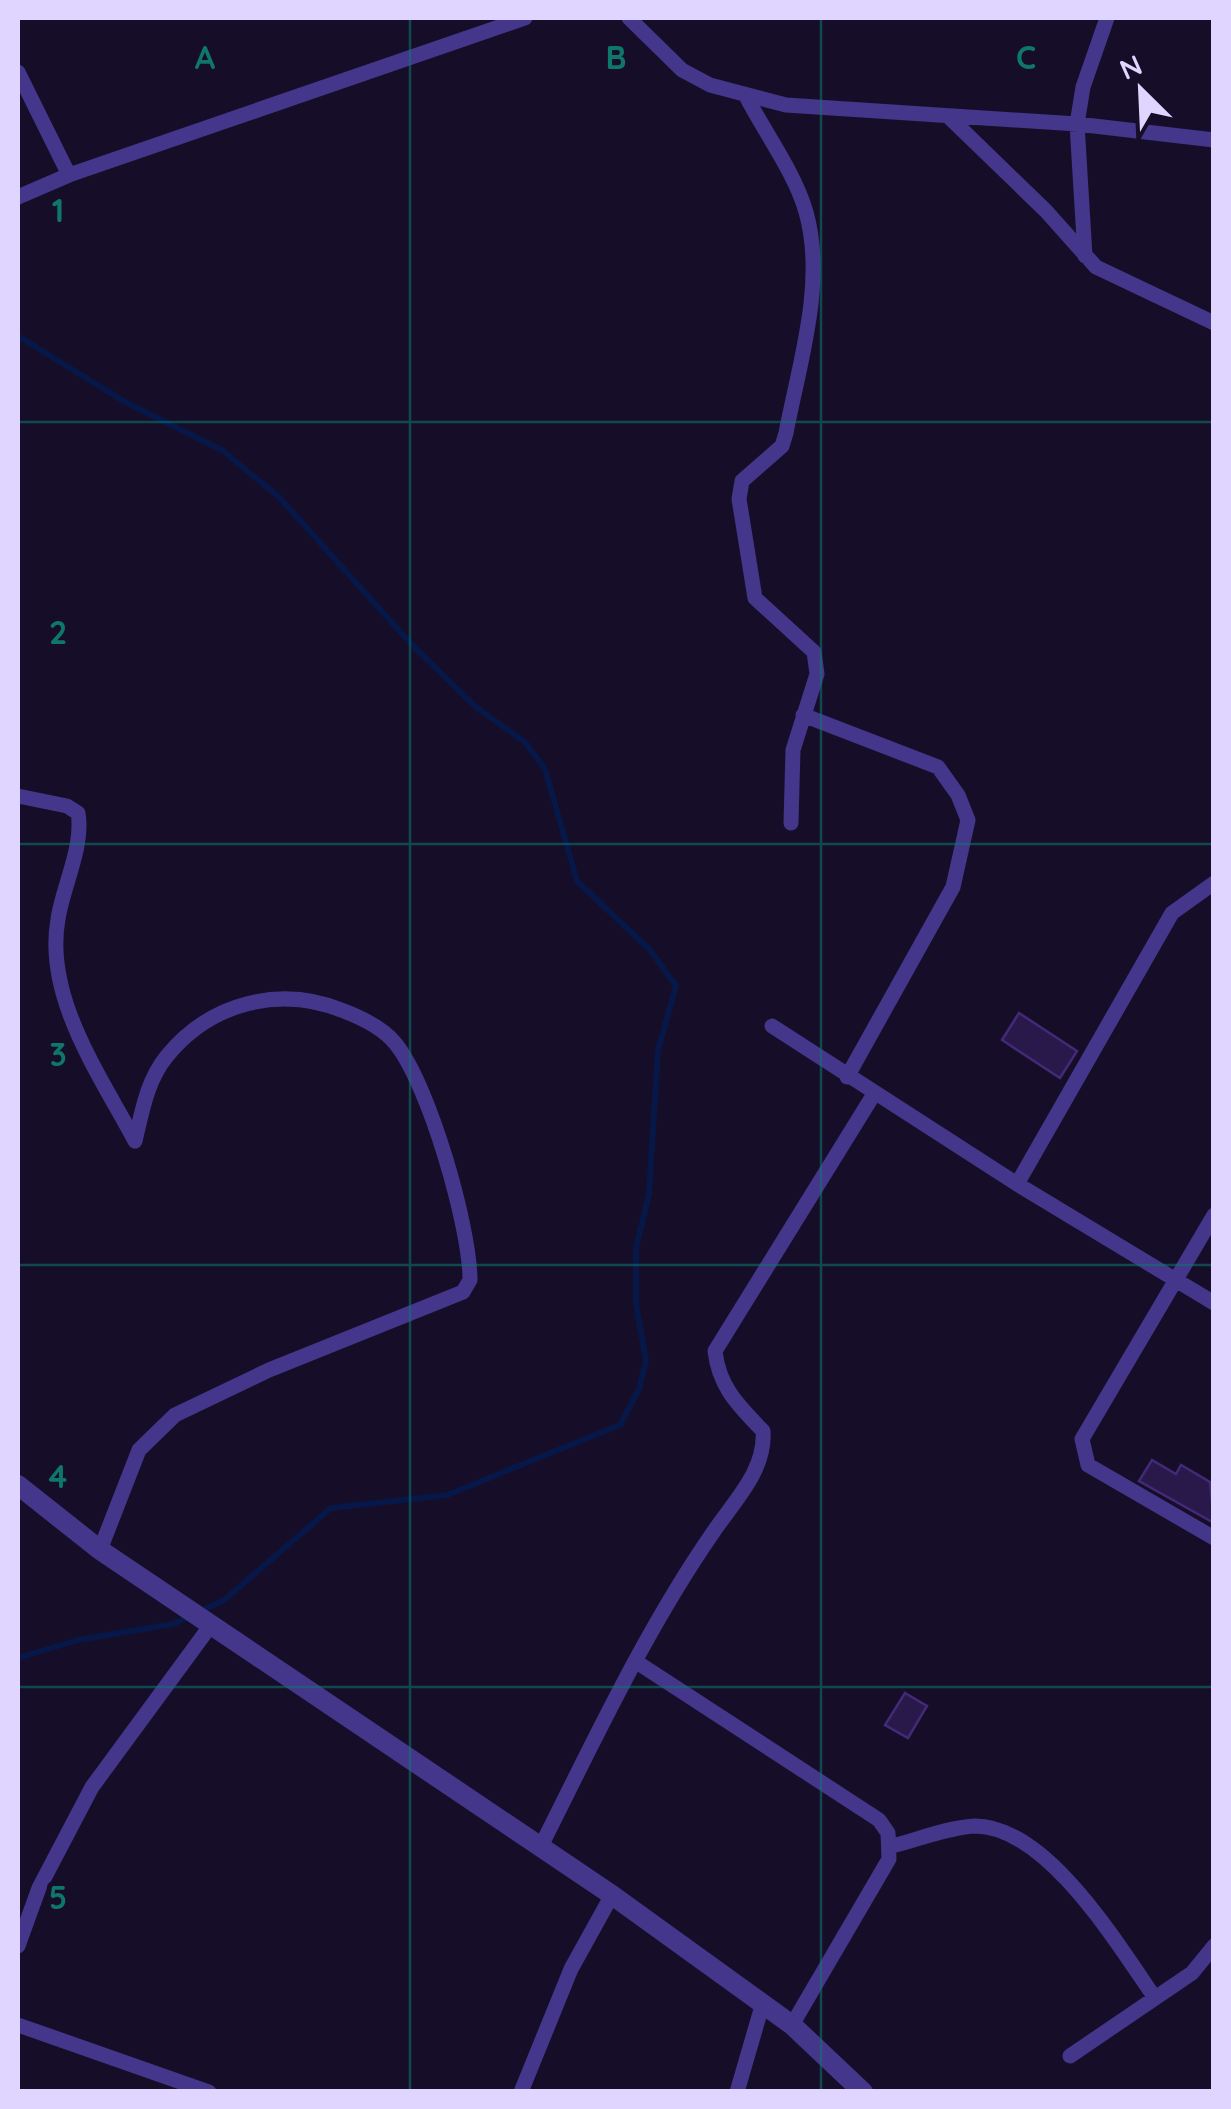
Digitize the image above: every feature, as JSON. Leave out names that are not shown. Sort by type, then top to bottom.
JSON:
[{"type":"street","points":[[18,197],[69,175],[524,18]]},
{"type":"street","points":[[629,18],[682,70],[710,85],[786,106],[1077,124],[1214,140]]},
{"type":"street","points":[[1085,256],[1077,124],[1084,87],[1107,18]]},
{"type":"street","points":[[18,72],[69,175]]},
{"type":"street","points":[[746,96],[805,210],[811,239],[804,342],[786,433],[782,446],[742,481],[740,499],[755,598],[814,652],[818,674],[793,750],[791,823]]},
{"type":"street","points":[[950,118],[1046,210],[1096,267],[1214,323]]},
{"type":"street","points":[[803,715],[938,767],[958,795],[968,820],[952,887],[847,1078]]},
{"type":"street","points":[[18,796],[67,806],[78,813],[57,922],[61,977],[70,1016],[135,1141],[150,1085],[167,1056],[199,1026],[260,999],[285,997],[340,1009],[395,1042],[413,1072],[448,1174],[470,1271],[468,1288],[463,1292],[251,1377],[175,1414],[139,1450],[100,1550]]},
{"type":"street","points":[[1016,1184],[1172,914],[1214,882]]},
{"type":"street","points":[[772,1026],[1016,1184],[1214,1303]]},
{"type":"street","points":[[541,1846],[635,1661],[693,1561],[760,1464],[763,1431],[732,1399],[718,1375],[715,1351],[874,1094]]},
{"type":"street","points":[[1214,1215],[1082,1440],[1082,1454],[1088,1464],[1214,1538]]},
{"type":"street","points":[[18,1485],[100,1550],[612,1895],[792,2026],[863,2092]]},
{"type":"street","points":[[18,1946],[39,1888],[92,1788],[211,1624]]},
{"type":"street","points":[[635,1661],[879,1820],[892,1846],[889,1859],[792,2026]]},
{"type":"street","points":[[892,1846],[976,1826],[1024,1840],[1061,1875],[1109,1931],[1155,1998]]},
{"type":"street","points":[[521,2092],[571,1969],[612,1895]]},
{"type":"street","points":[[1070,2056],[1192,1973],[1214,1946]]},
{"type":"street","points":[[738,2092],[762,2006]]},
{"type":"street","points":[[18,2025],[208,2092]]},
{"type":"building","points":[[1019,1013],[1077,1051],[1060,1078],[1002,1040]]},
{"type":"building","points":[[1152,1460],[1176,1474],[1181,1465],[1210,1482],[1214,1523],[1139,1481]]},
{"type":"building","points":[[905,1693],[927,1706],[908,1738],[885,1725]]},
{"type":"waterway","points":[[18,336],[125,402],[222,450],[279,497],[413,646],[477,708],[525,742],[545,769],[577,881],[650,950],[676,986],[658,1050],[649,1194],[636,1248],[636,1304],[646,1361],[639,1389],[620,1425],[447,1495],[331,1508],[224,1600],[173,1624],[78,1640],[18,1658]]}]
